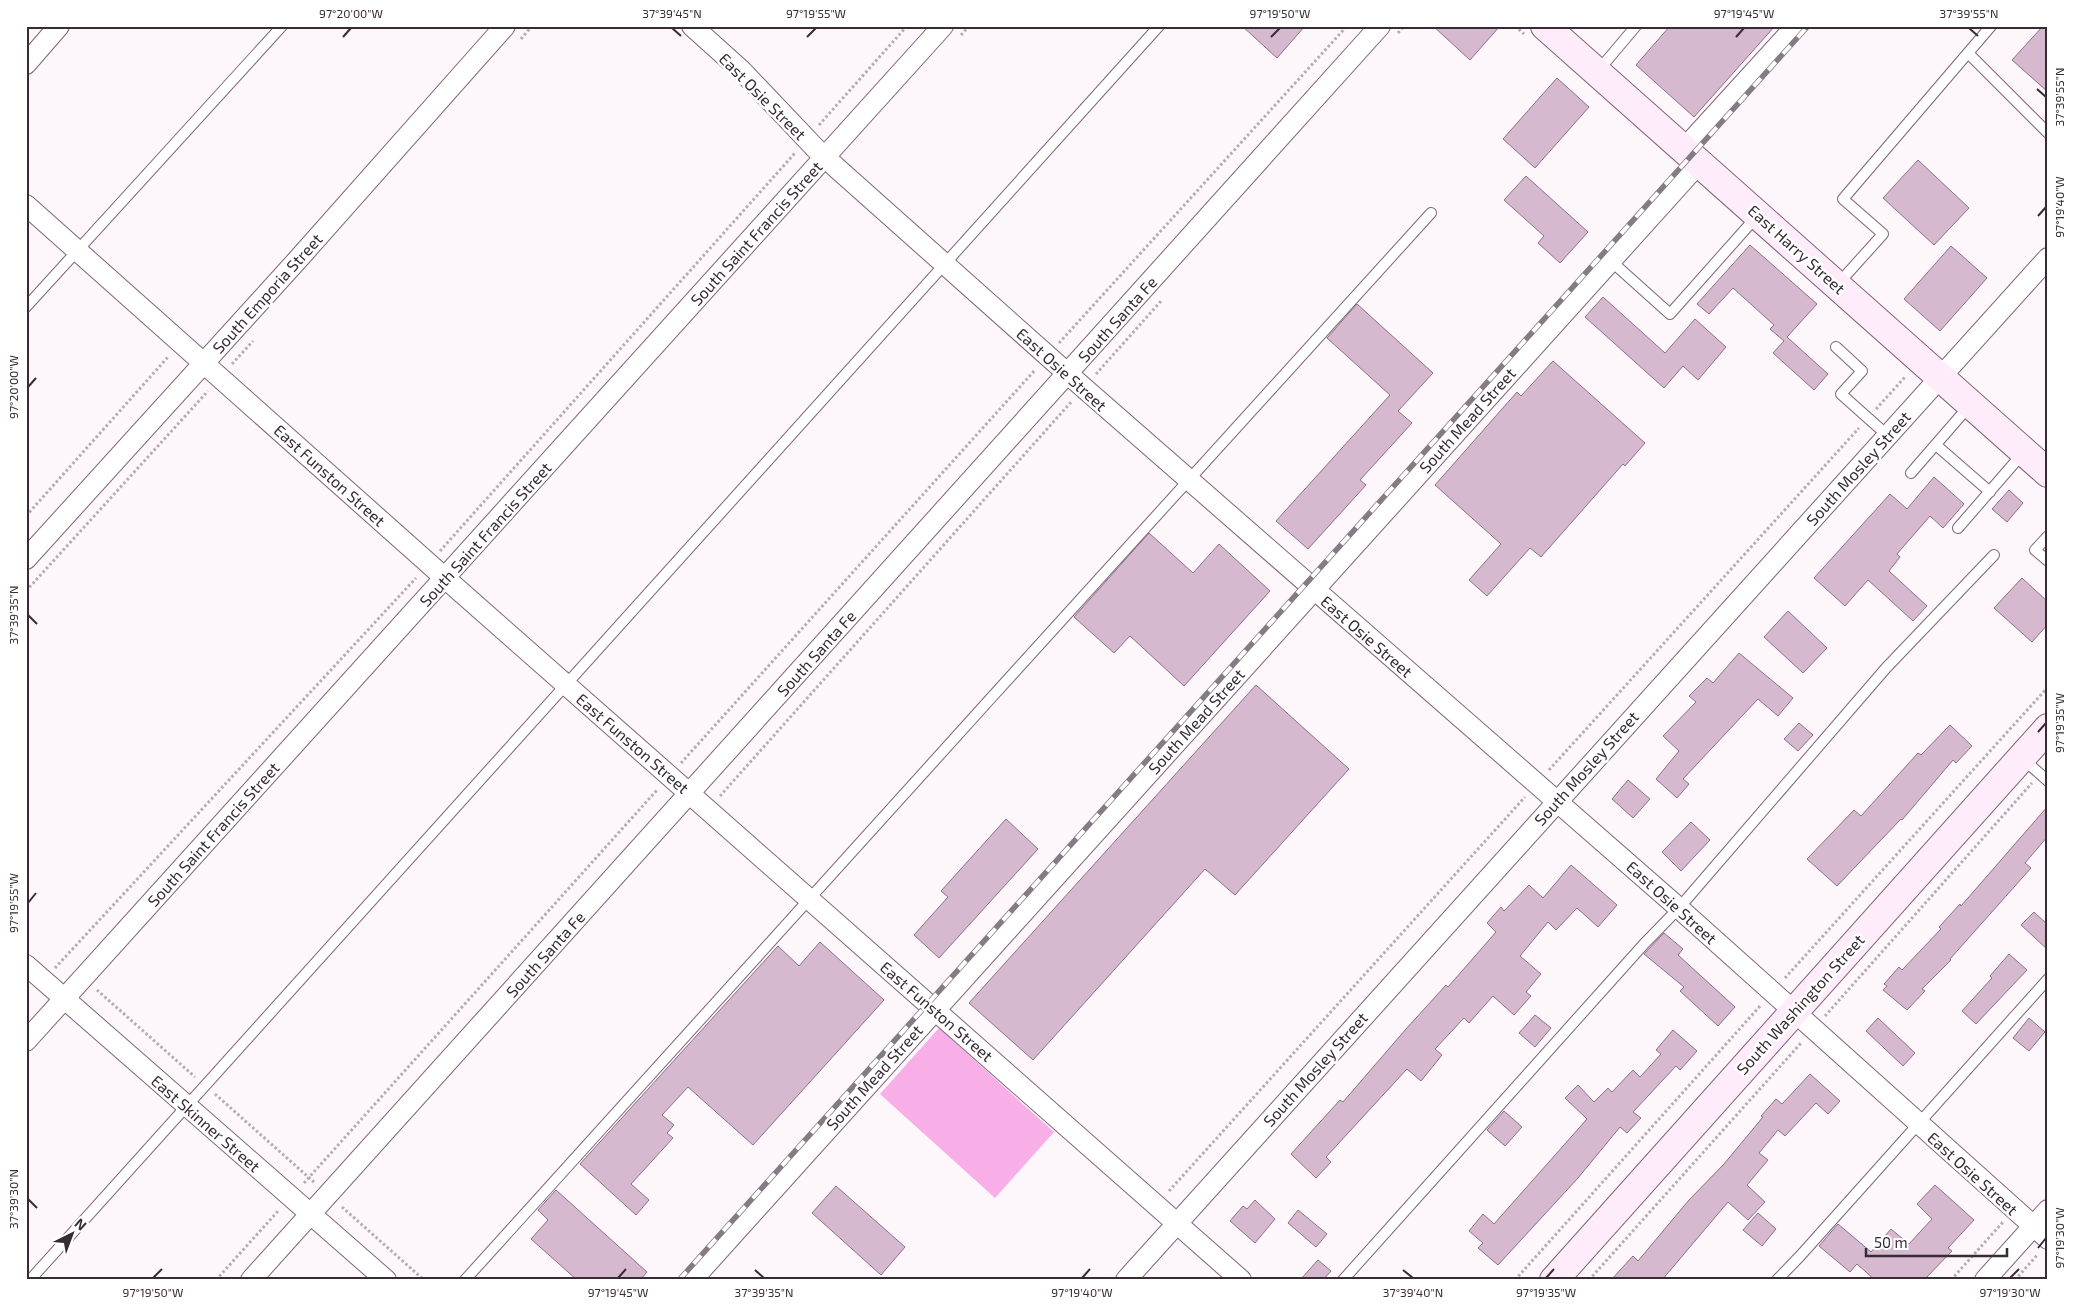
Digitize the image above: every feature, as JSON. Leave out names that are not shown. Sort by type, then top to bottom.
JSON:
[{"type":"street","points":[[26,64],[60,26]]},
{"type":"street","name":"South Emporia Street","points":[[26,558],[204,363],[505,26]]},
{"type":"street","name":"East Osie Street","points":[[692,26],[742,71],[825,158],[1068,374],[1679,908],[1919,1124],[2041,1238]]},
{"type":"street","name":"South Saint Francis Street","points":[[26,1041],[943,26]]},
{"type":"street","name":"East Harry Street","points":[[1546,26],[2048,473]]},
{"type":"street","name":"South Mead Street","points":[[692,1280],[1611,260],[1692,155],[1796,26]]},
{"type":"street","name":"South Santa Fe","points":[[251,1280],[1068,374],[1389,30]]},
{"type":"street","name":"East Funston Street","points":[[26,205],[445,578],[1241,1280]]},
{"type":"street","name":"South Mosley Street","points":[[1126,1280],[1556,801],[2048,258]]},
{"type":"street","name":"South Washington Street","points":[[1554,1280],[2048,728]]},
{"type":"street","name":"East Skinner Street","points":[[26,965],[386,1280]]},
{"type":"street","points":[[1985,1280],[2041,1238],[2048,1210]]},
{"type":"lane","points":[[26,307],[282,26]]},
{"type":"lane","points":[[30,1280],[1159,26]]},
{"type":"lane","points":[[1837,285],[1883,234],[1843,199],[1991,26]]},
{"type":"lane","points":[[1597,72],[1630,28]]},
{"type":"lane","points":[[1968,53],[2048,133]]},
{"type":"lane","points":[[466,1280],[1188,479],[1431,213]]},
{"type":"lane","points":[[1611,260],[1670,314],[1759,214]]},
{"type":"lane","points":[[1836,347],[1862,371],[1841,394],[1887,435]]},
{"type":"lane","points":[[1912,472],[1971,405]]},
{"type":"lane","points":[[1936,444],[1990,492]]},
{"type":"lane","points":[[1958,528],[2024,452]]},
{"type":"lane","points":[[2048,536],[2035,550],[2048,560]]},
{"type":"lane","points":[[1343,1280],[1644,944],[1679,908],[1886,668],[1994,555]]},
{"type":"lane","points":[[2022,757],[2048,781]]},
{"type":"lane","points":[[1777,1280],[2048,979]]},
{"type":"path","points":[[27,998],[429,563],[907,26]]},
{"type":"path","points":[[216,1280],[1347,26]]},
{"type":"path","points":[[1389,30],[1404,26]]},
{"type":"path","points":[[719,797],[1164,298]]},
{"type":"path","points":[[26,516],[172,352]]},
{"type":"path","points":[[63,960],[424,1280]]},
{"type":"path","points":[[1951,1280],[2005,1220]]},
{"type":"path","points":[[2015,1280],[2041,1238]]},
{"type":"shaded area","points":[[939,1028],[1054,1132],[995,1198],[880,1094]]},
{"type":"building","points":[[1242,26],[1305,26],[1277,58]]},
{"type":"building","points":[[1433,26],[1500,26],[1470,60]]},
{"type":"building","points":[[1670,26],[1775,26],[1694,117],[1636,65]]},
{"type":"building","points":[[2043,26],[2048,26],[2048,92],[2012,60]]},
{"type":"building","points":[[1557,78],[1589,107],[1535,168],[1503,139]]},
{"type":"building","points":[[1918,160],[1969,208],[1934,245],[1883,198]]},
{"type":"building","points":[[1526,176],[1588,232],[1560,263],[1538,243],[1544,236],[1504,200]]},
{"type":"building","points":[[1750,245],[1817,304],[1787,337],[1828,374],[1814,390],[1773,353],[1784,341],[1770,329],[1774,325],[1733,288],[1709,314],[1697,304]]},
{"type":"building","points":[[1951,246],[1987,278],[1940,331],[1904,299]]},
{"type":"building","points":[[1603,297],[1665,353],[1695,319],[1726,347],[1698,380],[1683,366],[1664,388],[1585,317]]},
{"type":"building","points":[[1357,304],[1433,373],[1398,411],[1412,423],[1360,480],[1366,485],[1308,549],[1276,521],[1390,395],[1327,338]]},
{"type":"building","points":[[1553,361],[1645,443],[1625,466],[1623,464],[1541,557],[1530,548],[1487,596],[1469,580],[1501,544],[1435,485],[1517,392],[1521,396]]},
{"type":"building","points":[[1934,477],[1964,504],[1943,528],[1930,516],[1897,554],[1900,557],[1889,571],[1927,606],[1913,621],[1868,580],[1845,606],[1814,578],[1890,494],[1907,509]]},
{"type":"building","points":[[2009,490],[2023,503],[2007,522],[1992,509]]},
{"type":"building","points":[[1149,533],[1193,573],[1219,544],[1270,591],[1184,686],[1130,636],[1114,653],[1074,617]]},
{"type":"building","points":[[2022,578],[2048,602],[2048,624],[2032,642],[1994,608]]},
{"type":"building","points":[[1788,611],[1827,648],[1803,673],[1764,637]]},
{"type":"building","points":[[1739,653],[1793,698],[1778,716],[1758,699],[1683,779],[1689,784],[1677,798],[1656,779],[1679,751],[1663,736],[1696,702],[1689,696],[1707,678],[1713,683]]},
{"type":"building","points":[[1256,685],[1349,769],[1235,895],[1205,869],[1033,1060],[969,1003]]},
{"type":"building","points":[[1799,723],[1813,735],[1798,751],[1784,739]]},
{"type":"building","points":[[1950,725],[1972,746],[1956,763],[1953,760],[1902,820],[1837,886],[1807,859],[1854,810],[1861,816],[1918,753],[1921,755]]},
{"type":"building","points":[[1628,780],[1650,799],[1633,818],[1612,799]]},
{"type":"building","points":[[2048,806],[2048,836],[2025,863],[2031,868],[1951,960],[1922,989],[1925,991],[1907,1010],[1883,990],[1887,986],[1884,984],[1899,967],[1902,970],[1941,929],[1939,927],[1960,904],[1961,906]]},
{"type":"building","points":[[1006,819],[1038,849],[939,958],[914,935],[948,897],[941,891]]},
{"type":"building","points":[[1691,822],[1710,840],[1681,871],[1662,852]]},
{"type":"building","points":[[1571,865],[1617,905],[1598,927],[1577,908],[1556,930],[1548,922],[1520,956],[1541,974],[1526,992],[1531,996],[1514,1015],[1493,996],[1469,1023],[1464,1018],[1435,1049],[1442,1055],[1421,1081],[1407,1069],[1326,1157],[1331,1162],[1316,1178],[1291,1154],[1340,1100],[1343,1102],[1406,1029],[1446,985],[1448,987],[1496,932],[1487,923],[1501,907],[1504,911],[1529,885],[1543,898]]},
{"type":"building","points":[[2034,912],[2048,925],[2048,950],[2021,925]]},
{"type":"building","points":[[1664,933],[1683,949],[1678,955],[1735,1007],[1718,1026],[1680,991],[1684,987],[1644,954]]},
{"type":"building","points":[[820,942],[884,1000],[753,1145],[688,1087],[662,1115],[674,1125],[667,1133],[673,1138],[631,1184],[649,1200],[636,1215],[580,1164],[778,946],[799,966]]},
{"type":"building","points":[[2009,954],[2027,970],[1976,1024],[1962,1011],[1992,978],[1990,976]]},
{"type":"building","points":[[1535,1015],[1551,1028],[1535,1047],[1519,1033]]},
{"type":"building","points":[[1878,1018],[1915,1053],[1903,1066],[1866,1031]]},
{"type":"building","points":[[2029,1018],[2045,1032],[2029,1051],[2013,1038]]},
{"type":"building","points":[[1673,1030],[1697,1051],[1680,1070],[1676,1066],[1633,1112],[1641,1118],[1627,1133],[1620,1127],[1578,1178],[1498,1265],[1478,1248],[1483,1243],[1469,1231],[1483,1214],[1494,1224],[1587,1119],[1565,1098],[1578,1085],[1594,1102],[1608,1088],[1612,1092],[1633,1070],[1640,1077],[1661,1054],[1656,1050]]},
{"type":"building","points":[[1810,1074],[1840,1101],[1828,1114],[1816,1103],[1785,1136],[1778,1130],[1759,1153],[1768,1160],[1747,1185],[1765,1202],[1748,1220],[1728,1202],[1662,1280],[1611,1280],[1633,1256],[1638,1261],[1689,1200],[1724,1164],[1776,1099],[1782,1104]]},
{"type":"building","points":[[1504,1111],[1522,1127],[1505,1146],[1487,1130]]},
{"type":"building","points":[[1935,1185],[1974,1220],[1948,1248],[1952,1251],[1924,1280],[1875,1280],[1857,1264],[1850,1272],[1819,1246],[1838,1224],[1871,1252],[1891,1229],[1909,1244],[1932,1219],[1917,1204]]},
{"type":"building","points":[[836,1186],[905,1247],[881,1275],[812,1213]]},
{"type":"building","points":[[556,1190],[647,1272],[640,1280],[577,1280],[531,1239],[548,1220],[538,1210]]},
{"type":"building","points":[[1255,1200],[1275,1219],[1255,1243],[1230,1221],[1243,1206],[1247,1209]]},
{"type":"building","points":[[1298,1210],[1327,1234],[1316,1247],[1288,1223]]},
{"type":"building","points":[[1758,1213],[1776,1229],[1762,1246],[1743,1230]]},
{"type":"building","points":[[1318,1260],[1331,1271],[1323,1280],[1300,1280]]},
{"type":"railway","points":[[679,1280],[1808,26]]}]
